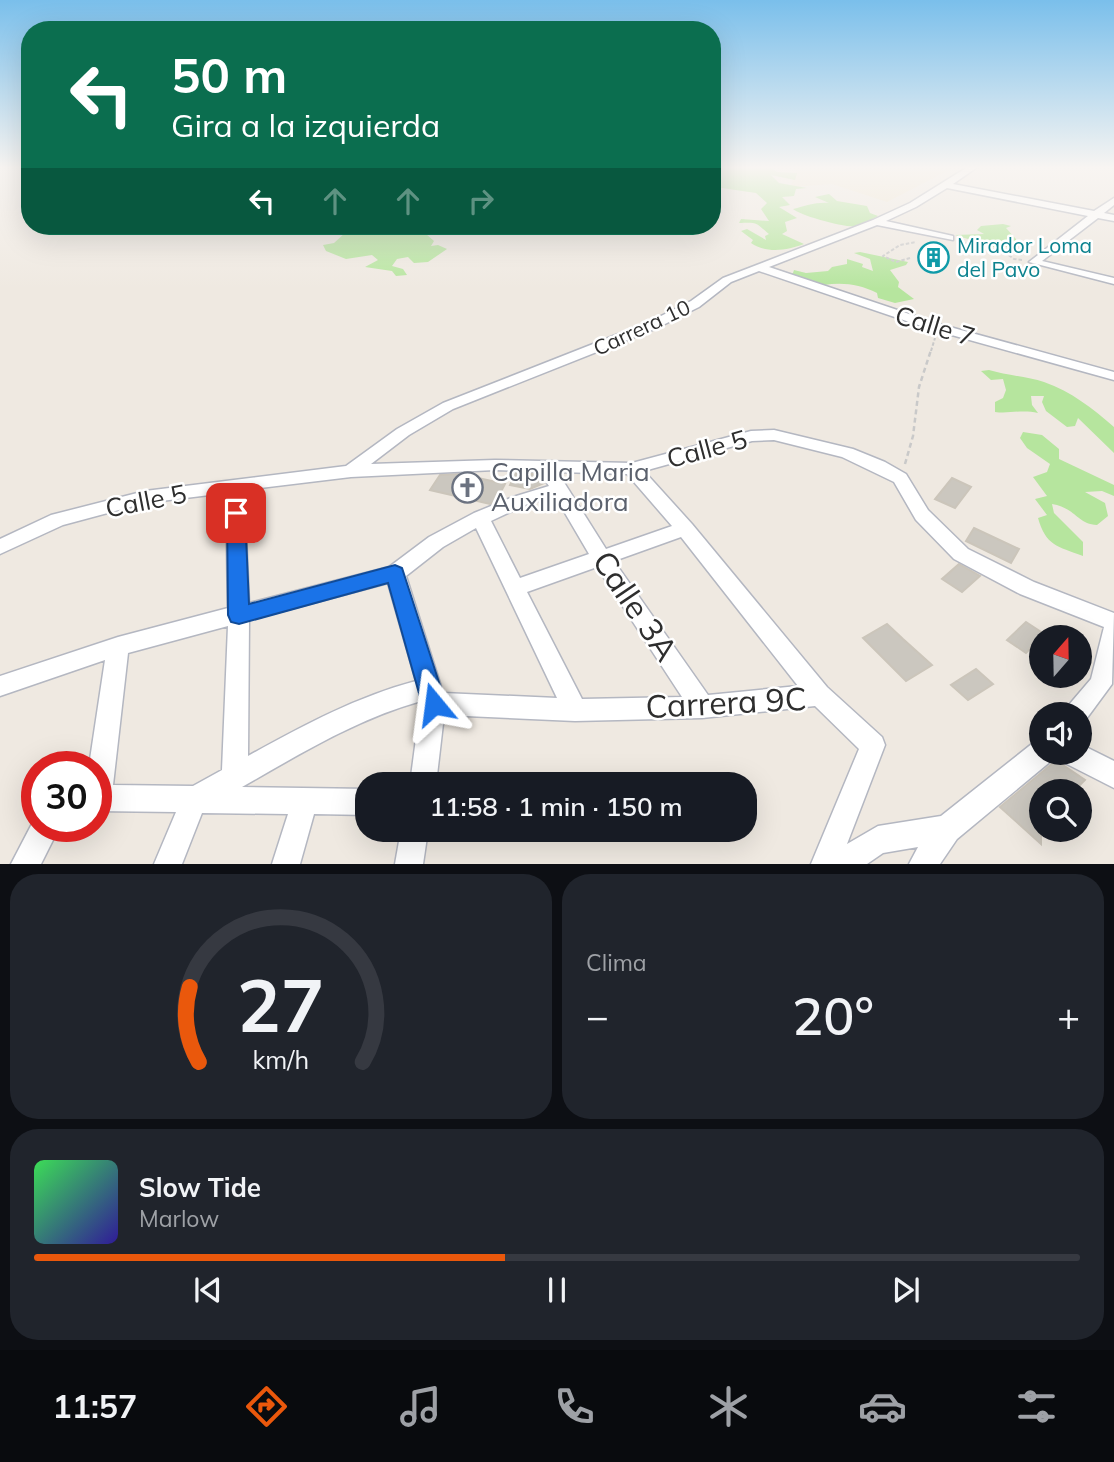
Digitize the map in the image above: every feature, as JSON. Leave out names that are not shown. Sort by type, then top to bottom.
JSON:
[{"type":"street","name":"Carrera 10","points":[[351,471],[404,432],[448,407],[653,325],[695,304],[727,280],[876,222],[902,208]]},
{"type":"street","points":[[1066,208],[1114,218]]},
{"type":"street","points":[[1034,262],[1103,208]]},
{"type":"street","points":[[876,222],[949,238]]},
{"type":"street","points":[[1034,262],[1114,281]]},
{"type":"street","name":"Calle 7","points":[[758,267],[836,296],[939,328],[1114,376]]},
{"type":"street","name":"Calle 5","points":[[0,547],[57,520],[145,497],[351,471],[495,465],[548,469],[632,469],[751,436],[774,435],[847,453],[900,478]]},
{"type":"street","name":"Calle 3A","points":[[548,469],[602,559],[702,707]]},
{"type":"street","points":[[632,469],[685,529],[818,695]]},
{"type":"street","points":[[900,478],[922,515],[961,554],[1027,588],[1114,622]]},
{"type":"street","points":[[235,487],[239,615],[235,777]]},
{"type":"street","points":[[1,690],[118,646],[395,573],[436,542],[480,517],[559,489]]},
{"type":"street","points":[[480,517],[575,710]]},
{"type":"street","points":[[514,587],[685,529]]},
{"type":"street","points":[[395,573],[432,696],[424,772]]},
{"type":"street","points":[[1090,702],[1108,687],[1114,628]]},
{"type":"street","points":[[103,751],[118,646]]},
{"type":"street","name":"Carrera 9C","points":[[194,800],[324,728],[381,701],[432,696],[575,710],[702,707],[818,695],[873,745],[825,863]]},
{"type":"street","points":[[923,863],[947,829],[1029,763]]},
{"type":"street","points":[[1092,764],[1114,775]]},
{"type":"street","points":[[112,798],[355,802]]},
{"type":"street","points":[[168,863],[194,800]]},
{"type":"street","points":[[286,863],[305,802]]},
{"type":"street","points":[[841,863],[878,840],[947,829]]},
{"type":"street","points":[[25,863],[37,842]]},
{"type":"street","points":[[409,863],[413,842]]},
{"type":"path","points":[[949,238],[962,245],[978,244],[985,250],[1034,262]]},
{"type":"path","points":[[910,258],[896,262],[883,256],[900,245],[919,242]]},
{"type":"path","points":[[900,478],[913,436],[919,387],[939,328]]},
{"type":"green space","points":[[781,208],[797,218],[785,222],[787,231],[782,234],[804,244],[778,250],[764,249],[751,243],[753,240],[741,231],[747,229],[766,240],[765,236],[769,234],[757,224],[739,223],[741,219],[769,221],[761,209]]},
{"type":"green space","points":[[868,208],[870,213],[878,216],[858,226],[852,226],[824,221],[793,209]]},
{"type":"green space","points":[[981,226],[1011,226],[1006,228],[1016,239],[1016,246],[997,248],[955,235],[984,234],[977,230]]},
{"type":"green space","points":[[343,235],[427,235],[434,241],[431,246],[438,245],[447,249],[428,262],[414,263],[408,257],[397,259],[392,266],[403,269],[407,275],[396,276],[392,271],[365,267],[378,260],[372,255],[346,259],[326,251],[323,245],[334,243]]},
{"type":"green space","points":[[854,253],[908,262],[890,270],[899,282],[898,287],[914,299],[895,303],[878,298],[877,293],[858,286],[815,285],[786,276],[794,270],[806,273],[828,271],[832,267],[847,264],[847,259],[863,264],[862,267],[873,271],[870,259]]},
{"type":"green space","points":[[989,370],[1044,382],[1081,401],[1114,427],[1114,453],[1078,418],[1075,426],[1067,427],[1046,411],[1042,402],[1044,396],[1031,396],[1032,405],[1038,413],[995,412],[995,402],[1003,398],[1006,390],[1003,379],[991,380],[981,371]]},
{"type":"green space","points":[[1023,432],[1042,435],[1059,449],[1059,459],[1114,485],[1114,496],[1102,491],[1085,492],[1105,503],[1108,516],[1097,525],[1085,522],[1066,509],[1052,504],[1054,513],[1083,542],[1083,556],[1054,544],[1041,527],[1038,518],[1047,515],[1035,499],[1047,496],[1033,477],[1047,472],[1050,464],[1027,448],[1020,438]]},
{"type":"building","points":[[516,473],[545,475],[542,480],[544,483],[530,489],[510,485]]},
{"type":"building","name":"Capilla Maria Auxiliadora","points":[[460,474],[505,484],[496,501],[490,504],[430,490],[440,475]]},
{"type":"building","points":[[952,478],[971,487],[955,508],[935,499]]},
{"type":"building","points":[[974,528],[1019,549],[1011,563],[966,541]]},
{"type":"building","points":[[959,564],[980,576],[962,592],[942,579]]},
{"type":"building","points":[[1026,622],[1030,625],[1029,650],[1026,653],[1007,640]]},
{"type":"building","points":[[887,624],[932,665],[906,681],[863,638]]},
{"type":"building","points":[[976,669],[993,684],[968,700],[951,685]]},
{"type":"building","points":[[1051,765],[1063,765],[1084,779],[1034,779]]},
{"type":"building","points":[[1029,783],[1029,833],[1000,807]]},
{"type":"place","name":"Mirador Loma del Pavo","points":[[934,258]]},
{"type":"place","name":"Capilla Maria Auxiliadora","points":[[468,487]]},
{"type":"route","points":[[236,513],[239,615],[395,573],[434,704]]}]
